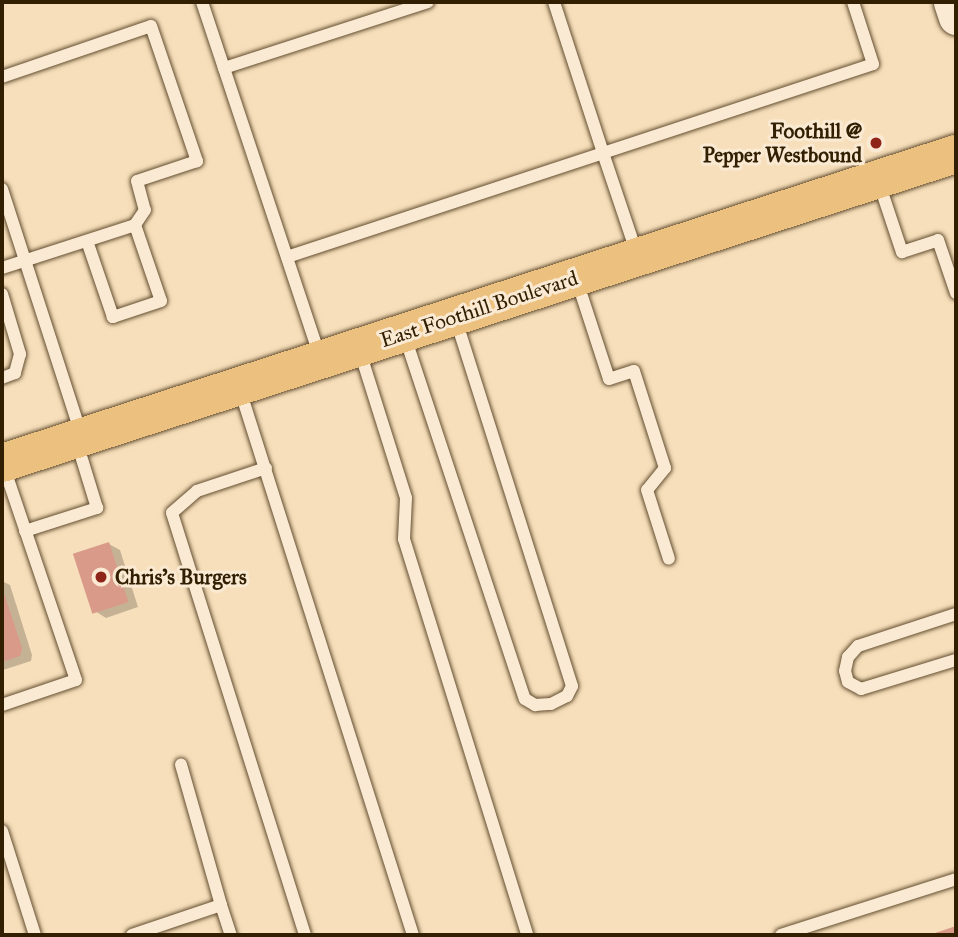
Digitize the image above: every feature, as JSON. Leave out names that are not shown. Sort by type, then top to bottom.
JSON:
[{"type":"main road","points":[[951,2],[956,17]]},
{"type":"main road","name":"East Foothill Boulevard","points":[[2,463],[956,154]]},
{"type":"lane","points":[[202,2],[321,360]]},
{"type":"lane","points":[[224,68],[428,2]]},
{"type":"lane","points":[[554,2],[638,257]]},
{"type":"lane","points":[[286,257],[873,64],[853,2]]},
{"type":"lane","points":[[2,77],[151,26],[197,161],[137,181],[145,210],[135,225],[2,268]]},
{"type":"lane","points":[[878,179],[902,252],[938,240],[956,293]]},
{"type":"lane","points":[[2,189],[79,438],[97,508],[25,531]]},
{"type":"lane","points":[[87,242],[113,317],[161,302],[135,225]]},
{"type":"lane","points":[[576,277],[609,379],[634,371],[638,383],[665,468],[648,489],[669,559]]},
{"type":"lane","points":[[2,294],[20,354],[15,373],[2,378]]},
{"type":"lane","points":[[404,333],[525,699],[535,705],[551,704],[567,696],[572,686],[455,317]]},
{"type":"lane","points":[[359,348],[406,498],[404,539],[527,935]]},
{"type":"lane","points":[[239,386],[414,935]]},
{"type":"lane","points":[[2,463],[76,680],[2,705]]},
{"type":"lane","points":[[266,468],[197,491],[173,513],[305,935]]},
{"type":"lane","points":[[956,614],[858,646],[848,657],[845,671],[848,682],[861,689],[956,660]]},
{"type":"lane","points":[[181,765],[231,935]]},
{"type":"lane","points":[[2,831],[34,935]]},
{"type":"lane","points":[[781,935],[956,879]]},
{"type":"lane","points":[[132,935],[221,905]]},
{"type":"building","name":"Chris's Burgers","points":[[109,542],[128,602],[92,614],[73,554]]},
{"type":"building","points":[[2,587],[22,648],[20,656],[2,662]]},
{"type":"building","points":[[956,926],[956,935],[929,935]]},
{"type":"place","name":"Foothill @ Pepper Westbound","points":[[876,143]]},
{"type":"place","name":"Chris's Burgers","points":[[101,577]]}]
